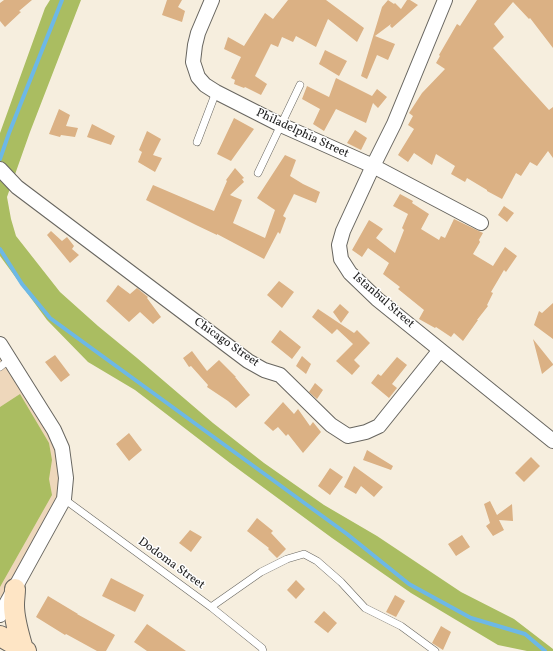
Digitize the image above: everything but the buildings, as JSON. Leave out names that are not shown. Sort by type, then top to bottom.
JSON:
[{"type":"street","name":"Philadelphia Street","points":[[212,0],[198,33],[193,62],[198,77],[205,84],[216,92],[281,125],[373,166],[481,223]]},
{"type":"street","name":"Istanbul Street","points":[[445,0],[394,124],[343,231],[339,246],[340,259],[350,273],[377,299],[553,441]]},
{"type":"street","name":"Chicago Street","points":[[0,169],[17,187],[248,361],[264,370],[280,375],[331,425],[348,436],[366,432],[379,426],[440,350]]},
{"type":"street","points":[[0,344],[5,363],[54,430],[62,448],[66,478],[64,499],[8,593],[0,615]]},
{"type":"street","points":[[8,593],[14,602],[17,626],[25,650]]},
{"type":"street","points":[[0,636],[25,650]]},
{"type":"lane","points":[[258,173],[300,84]]},
{"type":"lane","points":[[197,142],[216,92]]},
{"type":"lane","name":"Dodoma Street","points":[[64,499],[211,607],[262,648],[263,651]]},
{"type":"lane","points":[[211,607],[260,572],[288,559],[304,554],[317,561],[341,582],[365,608],[400,626],[435,651]]},
{"type":"shaded area","points":[[0,344],[54,430],[66,478],[15,589],[0,597]]},
{"type":"green space","points":[[50,0],[81,0],[30,132],[7,197],[16,236],[60,292],[213,423],[264,463],[324,505],[377,536],[461,592],[514,619],[553,649],[553,651],[527,651],[498,645],[411,593],[332,538],[230,463],[135,390],[88,362],[47,320],[0,256],[0,133],[45,8]]},
{"type":"green space","points":[[20,394],[49,443],[52,460],[49,479],[52,495],[0,587],[0,407]]},
{"type":"waterway","points":[[0,159],[62,0]]},
{"type":"waterway","points":[[0,249],[22,284],[50,318],[347,534],[409,584],[471,618],[525,634],[545,651]]}]
